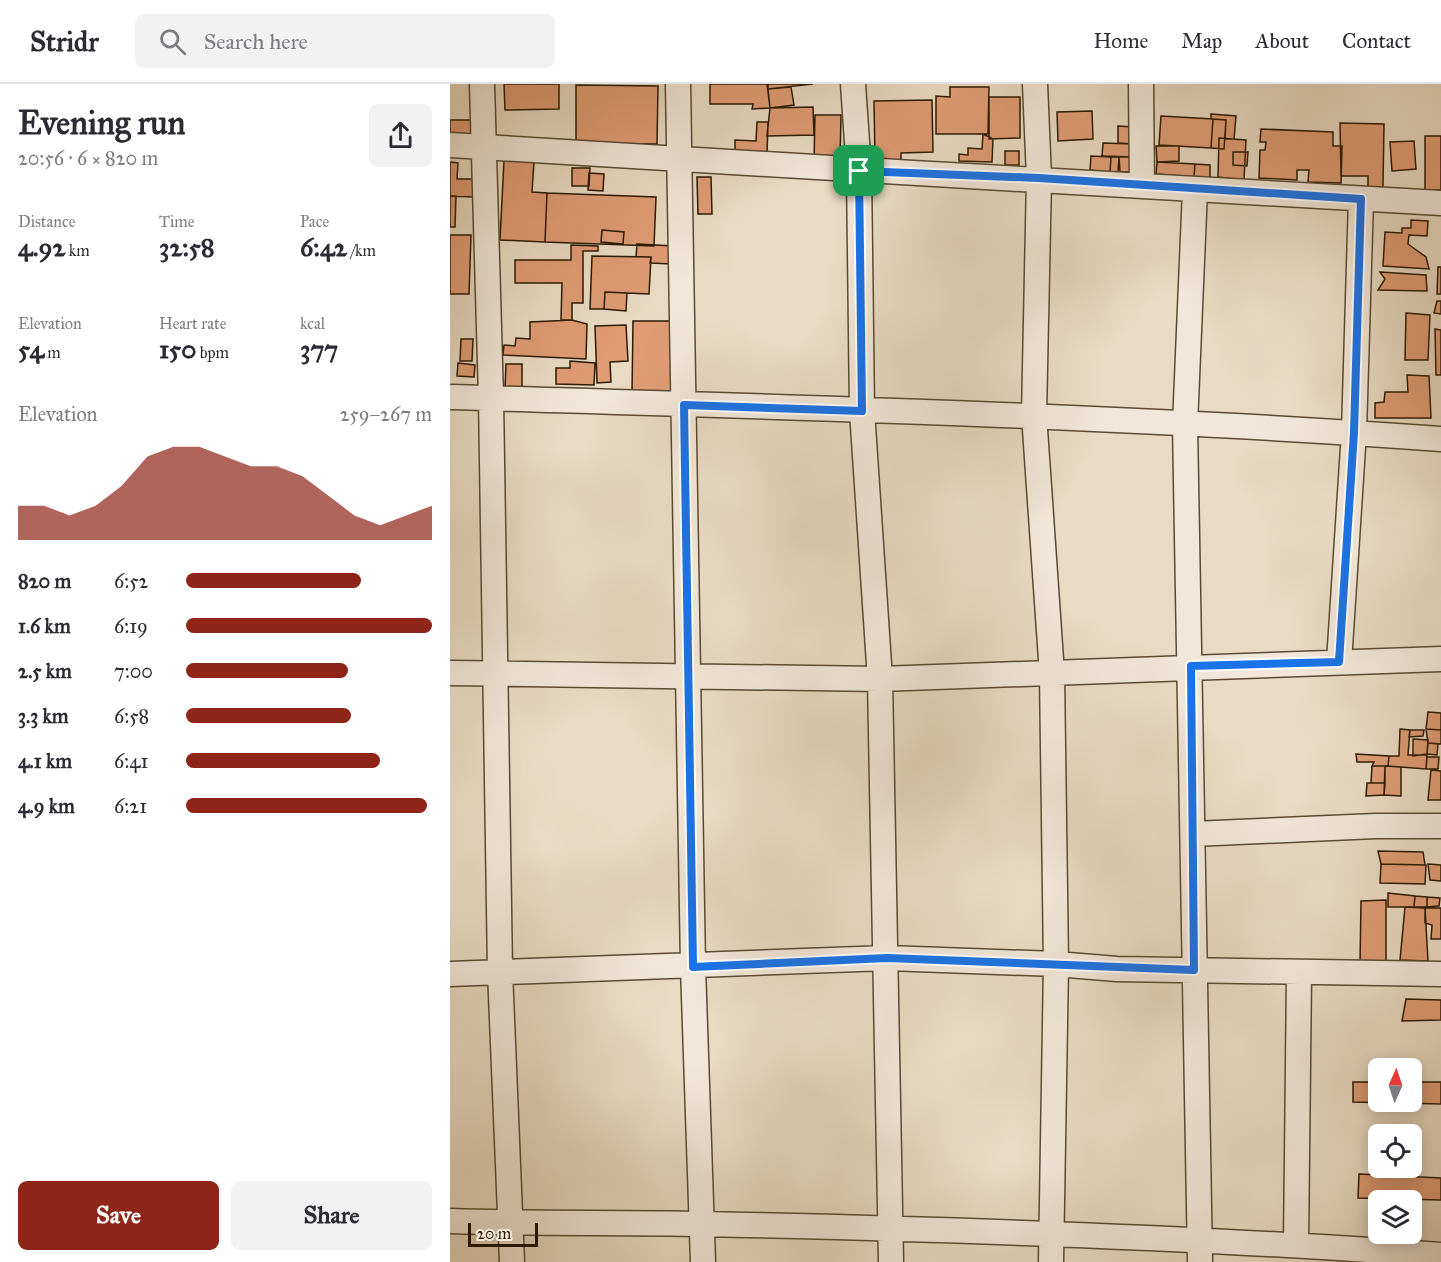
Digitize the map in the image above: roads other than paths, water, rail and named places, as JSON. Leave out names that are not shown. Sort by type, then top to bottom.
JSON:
[{"type":"street","points":[[482,84],[491,398],[500,971],[512,1262]]},
{"type":"street","points":[[678,84],[693,967],[703,1262]]},
{"type":"street","points":[[853,84],[859,171],[862,411],[880,679],[891,1262]]},
{"type":"street","points":[[1035,84],[1039,178],[1034,415],[1052,674],[1056,964],[1051,1262]]},
{"type":"street","points":[[1142,84],[1142,186]]},
{"type":"street","points":[[450,145],[680,161],[1039,178],[1195,190],[1441,203]]},
{"type":"street","points":[[1195,190],[1185,425],[1200,1251]]},
{"type":"street","points":[[1339,662],[1354,432],[1361,199]]},
{"type":"street","points":[[450,397],[1034,415],[1185,425],[1354,432],[1441,439]]},
{"type":"street","points":[[450,672],[880,679],[1052,674],[1191,666],[1441,659]]},
{"type":"street","points":[[1193,834],[1376,826],[1441,826]]},
{"type":"street","points":[[450,974],[693,967],[887,958],[1056,964],[1117,969],[1441,974]]},
{"type":"street","points":[[1296,1245],[1299,973]]},
{"type":"street","points":[[450,1221],[702,1224],[1051,1233],[1200,1251],[1296,1245],[1441,1255]]}]
